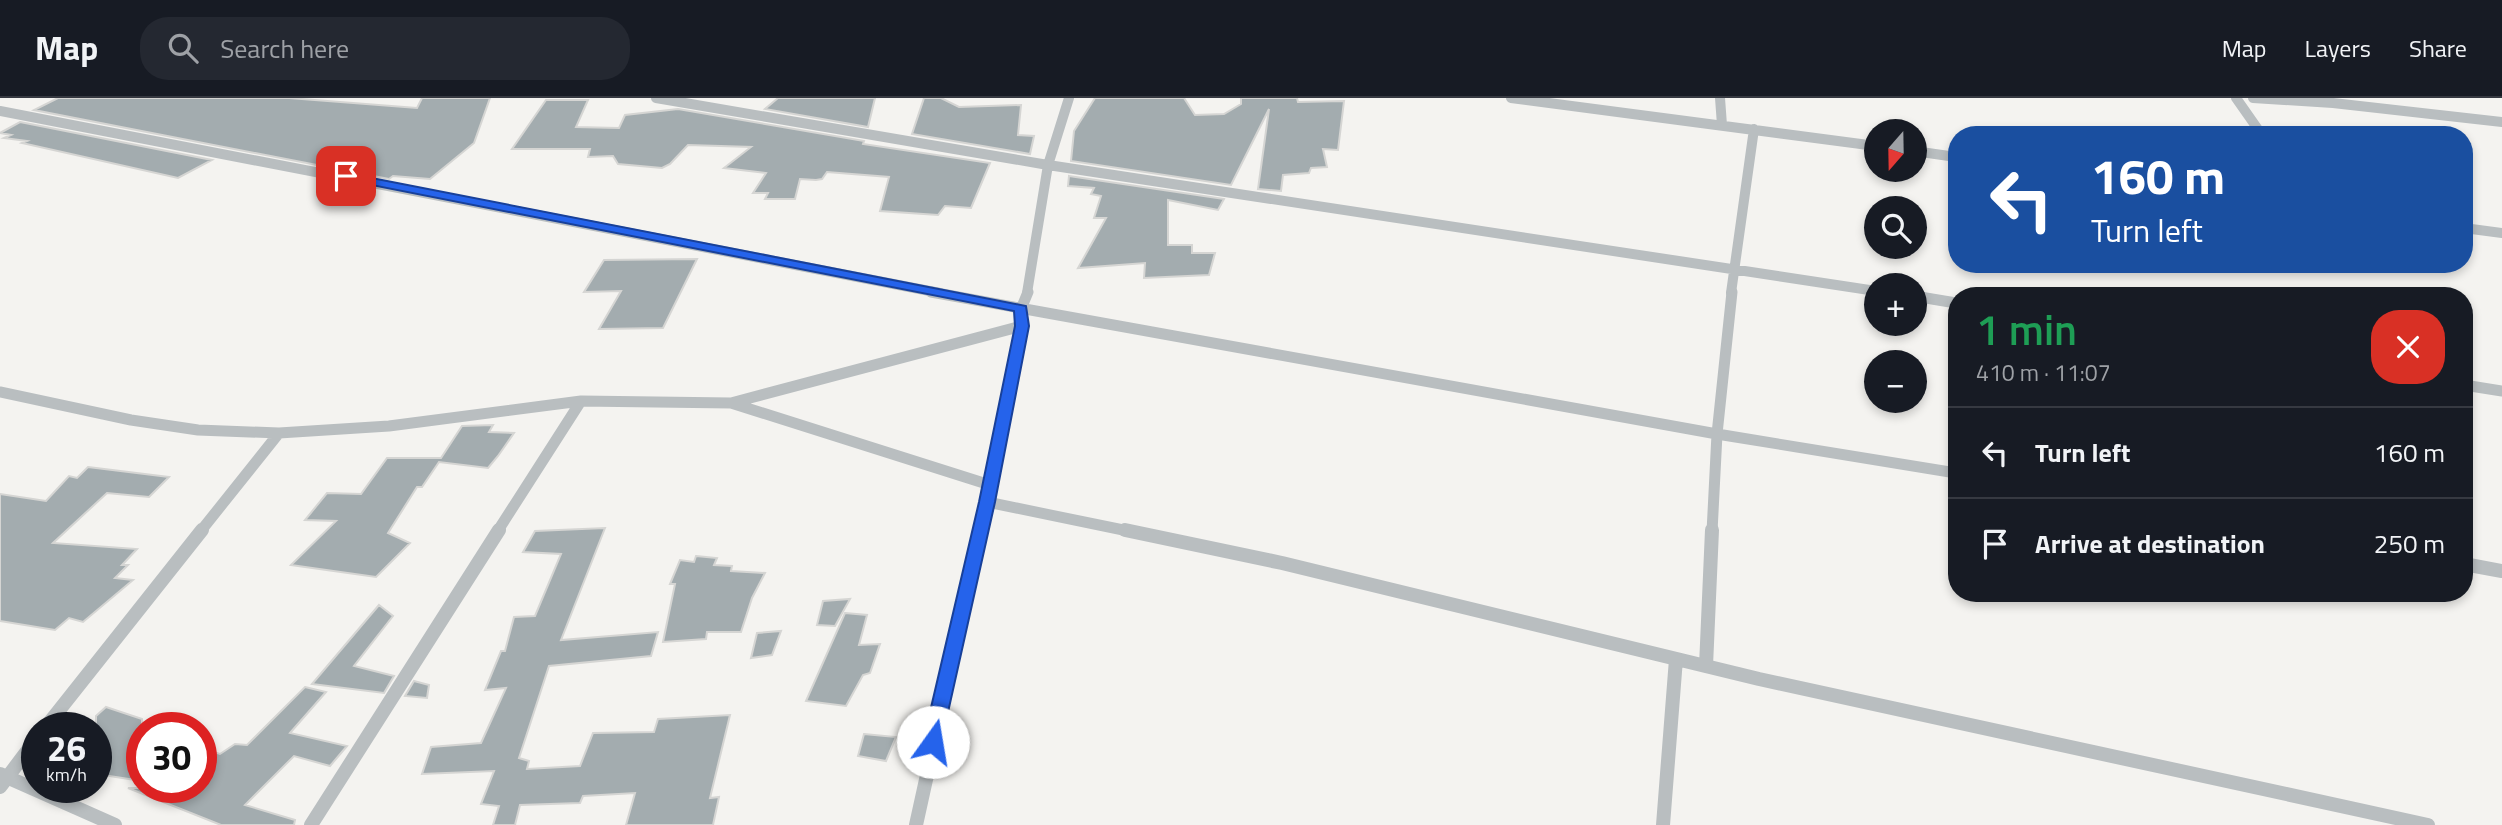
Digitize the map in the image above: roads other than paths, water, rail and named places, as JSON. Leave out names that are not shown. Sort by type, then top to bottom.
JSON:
[{"type":"street","points":[[656,98],[1048,165],[1864,289]]},
{"type":"street","points":[[916,825],[987,502],[1022,326],[1021,309],[1030,289],[1048,165],[1069,98]]},
{"type":"street","points":[[1511,98],[1553,101],[1864,144]]},
{"type":"street","points":[[1720,98],[1722,125]]},
{"type":"street","points":[[2236,98],[2256,126]]},
{"type":"street","points":[[2253,98],[2333,103],[2502,122]]},
{"type":"street","points":[[0,111],[1021,309],[1717,434],[1948,472]]},
{"type":"street","points":[[1706,666],[1717,434],[1734,269],[1754,130]]},
{"type":"street","points":[[1927,153],[1948,156]]},
{"type":"street","points":[[2473,229],[2502,233]]},
{"type":"street","points":[[1927,298],[1948,302]]},
{"type":"street","points":[[0,393],[131,420],[198,430],[279,433],[389,426],[581,401],[731,403],[1022,326]]},
{"type":"street","points":[[2473,386],[2502,391]]},
{"type":"street","points":[[311,825],[581,401]]},
{"type":"street","points":[[731,403],[990,485]]},
{"type":"street","points":[[58,712],[279,433]]},
{"type":"street","points":[[987,502],[1282,563],[1706,666],[2428,825]]},
{"type":"street","points":[[2473,566],[2502,571]]},
{"type":"street","points":[[1663,825],[1676,659]]},
{"type":"street","points":[[21,757],[2,779],[115,825]]}]
